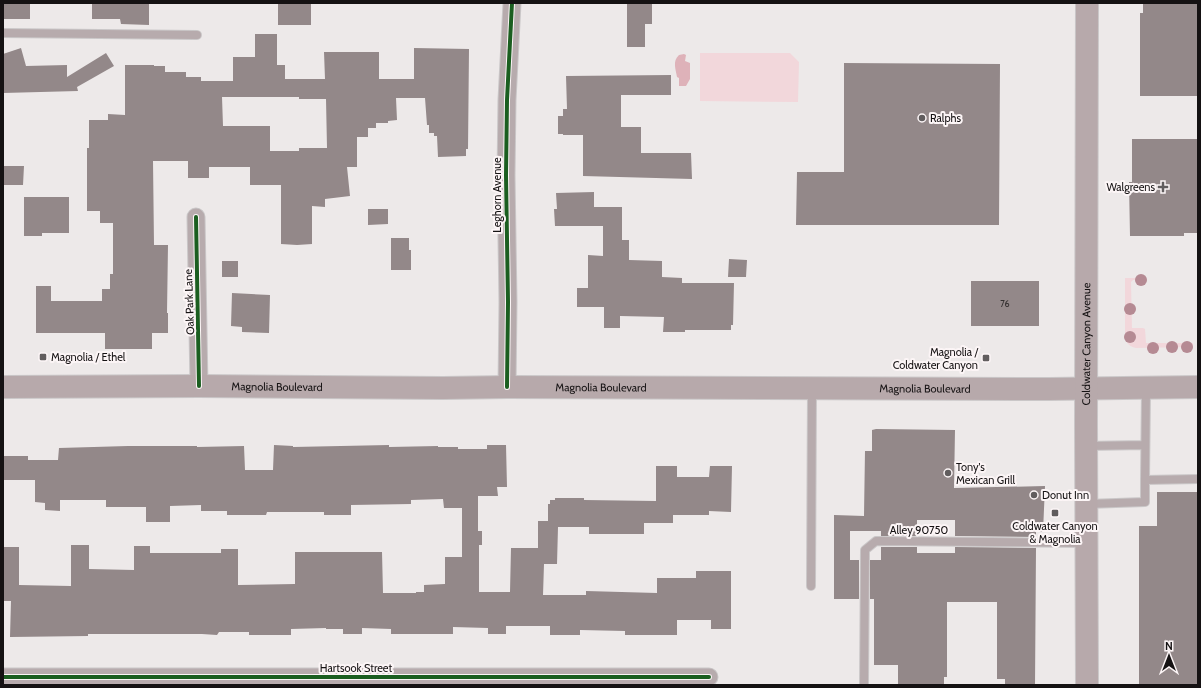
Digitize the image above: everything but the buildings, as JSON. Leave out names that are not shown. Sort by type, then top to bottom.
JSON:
[{"type":"main road","name":"Coldwater Canyon Avenue","points":[[1087,3],[1087,685]]},
{"type":"main road","name":"Magnolia Boulevard","points":[[3,387],[199,386],[812,389],[1087,389],[1198,387]]},
{"type":"street","name":"Leghorn Avenue","points":[[507,387],[507,100],[512,3]]},
{"type":"street","name":"Oak Park Lane","points":[[196,217],[199,386]]},
{"type":"street","name":"Hartsook Street","points":[[3,676],[710,676]]},
{"type":"lane","points":[[3,33],[197,35]]},
{"type":"lane","points":[[1086,504],[1145,502],[1146,388]]},
{"type":"lane","points":[[811,586],[812,389]]},
{"type":"lane","points":[[1086,446],[1145,445]]},
{"type":"lane","points":[[1145,480],[1198,480]]},
{"type":"lane","name":"Alley 90750","points":[[864,685],[865,550],[876,541],[1087,543]]},
{"type":"shaded area","points":[[700,53],[790,53],[799,62],[798,102],[700,101]]},
{"type":"shaded area","points":[[679,55],[686,55],[685,61],[690,63],[690,79],[686,86],[679,86],[679,78],[677,77],[675,63]]},
{"type":"shaded area","points":[[1125,278],[1146,278],[1145,280],[1133,280],[1131,282],[1132,328],[1145,329],[1146,343],[1193,343],[1193,347],[1136,348],[1128,344],[1125,335]]},
{"type":"cycle path","points":[[507,387],[508,302],[506,175],[507,100],[512,3]]},
{"type":"cycle path","points":[[196,217],[199,386]]},
{"type":"cycle path","points":[[3,677],[709,677]]},
{"type":"place","name":"Ralphs","points":[[922,118]]},
{"type":"place","name":"Walgreens","points":[[1163,187]]},
{"type":"place","name":"Magnolia / Ethel","points":[[43,357]]},
{"type":"place","name":"Magnolia / Coldwater Canyon","points":[[986,358]]},
{"type":"place","name":"Tony's Mexican Grill","points":[[948,473]]},
{"type":"place","name":"Donut Inn","points":[[1034,495]]},
{"type":"place","name":"Coldwater Canyon & Magnolia","points":[[1055,513]]}]
